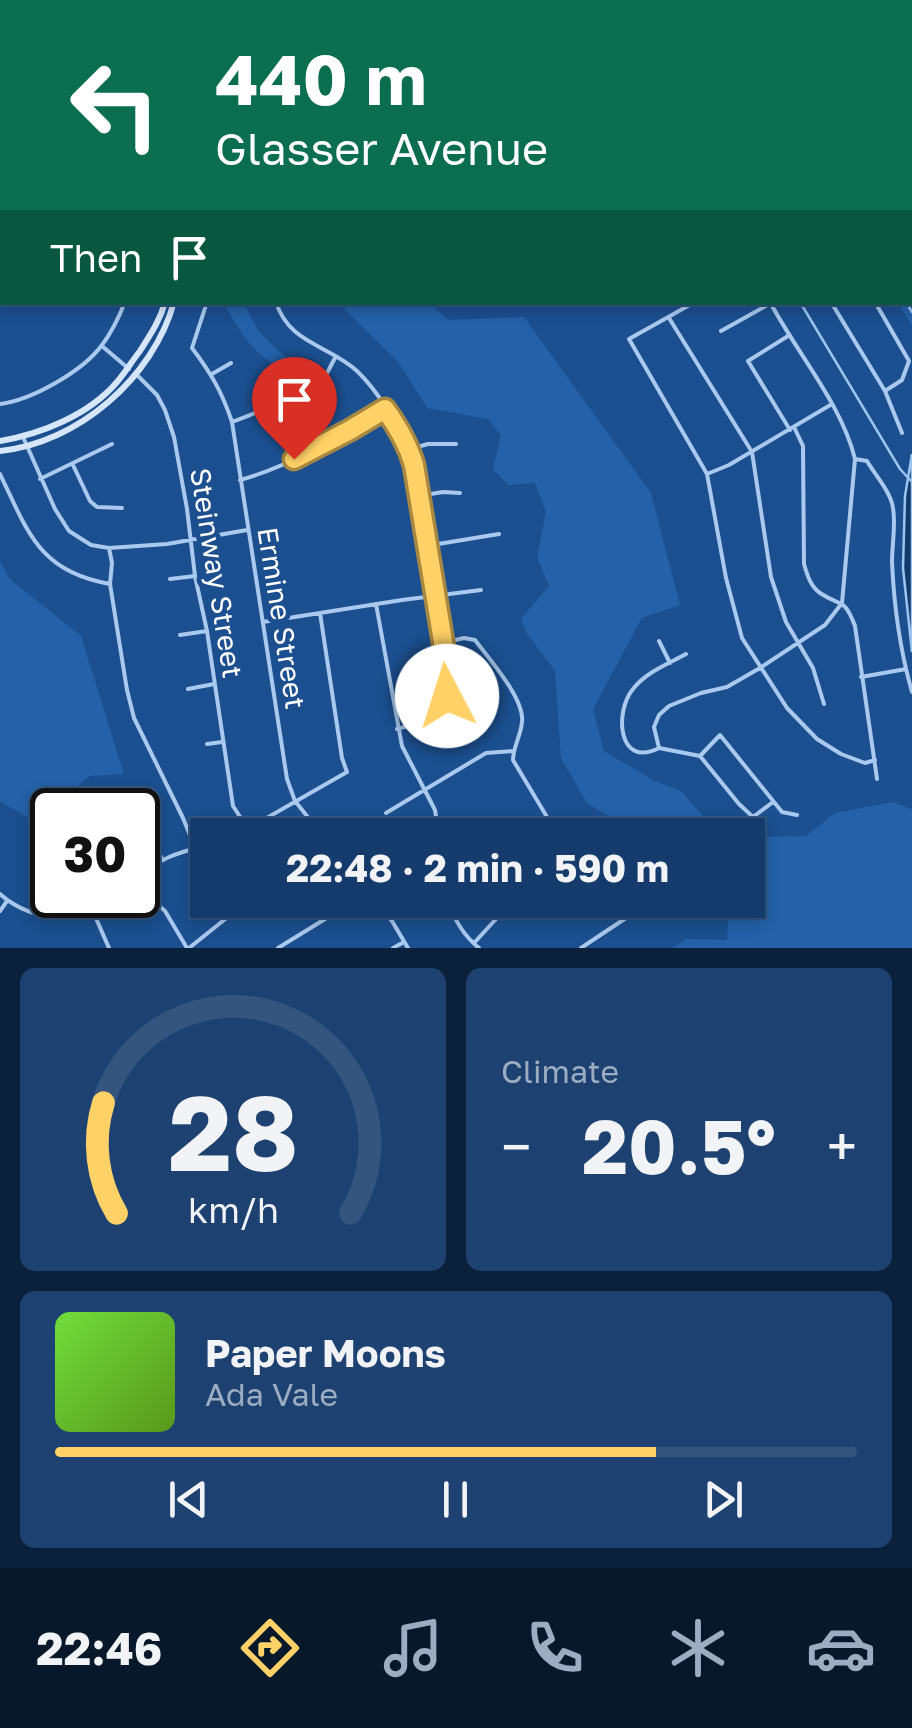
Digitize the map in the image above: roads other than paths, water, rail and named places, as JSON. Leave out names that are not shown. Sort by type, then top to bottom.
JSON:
[{"type":"main road","points":[[0,441],[52,426],[93,404],[128,368],[151,334],[164,305]]},
{"type":"main road","points":[[0,451],[27,446],[63,432],[101,408],[136,375],[160,338],[173,305]]},
{"type":"street","points":[[0,404],[39,392],[84,363],[102,346],[123,305]]},
{"type":"street","name":"Ermine Street","points":[[206,305],[192,348],[212,374],[232,422],[287,779],[295,802],[308,818]]},
{"type":"street","points":[[277,305],[294,333],[354,368],[410,449],[450,684],[438,712],[397,729]]},
{"type":"street","points":[[690,305],[629,339],[707,474],[726,578],[742,638],[788,708],[817,739],[865,763],[876,760]]},
{"type":"street","points":[[721,331],[766,305]]},
{"type":"street","points":[[660,748],[654,728],[669,706],[726,687],[760,668],[826,625],[842,602],[855,460],[850,439],[771,305]]},
{"type":"street","points":[[833,305],[884,391],[902,433]]},
{"type":"street","points":[[877,305],[909,360],[902,380],[884,391]]},
{"type":"street","points":[[669,318],[752,452],[771,576],[786,622],[813,668],[824,704]]},
{"type":"street","points":[[788,336],[748,361],[804,446],[804,564],[818,592],[842,602],[850,611],[878,779]]},
{"type":"street","name":"Steinway Street","points":[[102,346],[157,395],[165,410],[179,460],[233,806],[240,818]]},
{"type":"street","points":[[232,422],[318,382],[336,356]]},
{"type":"street","points":[[212,374],[230,363]]},
{"type":"street","points":[[707,474],[832,404]]},
{"type":"street","points":[[240,480],[266,473],[385,409]]},
{"type":"street","points":[[22,437],[55,509],[69,531],[90,545],[109,548],[167,544],[247,530]]},
{"type":"street","points":[[40,478],[112,444]]},
{"type":"street","points":[[410,449],[428,444],[456,444]]},
{"type":"street","points":[[855,460],[867,461],[894,510],[893,581],[912,692]]},
{"type":"street","points":[[73,464],[97,508],[122,508]]},
{"type":"street","points":[[0,474],[35,542],[53,562],[72,574],[110,584]]},
{"type":"street","points":[[418,496],[460,492]]},
{"type":"street","points":[[426,546],[498,534]]},
{"type":"street","points":[[109,548],[110,584],[134,718],[190,834]]},
{"type":"street","points":[[170,579],[195,576]]},
{"type":"street","points":[[262,622],[481,590]]},
{"type":"street","points":[[376,604],[397,729],[436,818]]},
{"type":"street","points":[[268,818],[346,772],[320,613]]},
{"type":"street","points":[[180,636],[207,631]]},
{"type":"street","points":[[442,644],[464,638],[475,640],[516,698],[523,718],[512,760],[547,817]]},
{"type":"street","points":[[660,642],[670,663]]},
{"type":"street","points":[[686,654],[645,676],[630,691],[622,720],[623,736],[629,747],[639,752],[650,753],[660,748],[700,756],[753,818],[773,802]]},
{"type":"street","points":[[862,677],[906,669]]},
{"type":"street","points":[[188,690],[214,684]]},
{"type":"street","points":[[700,756],[720,735],[782,812],[797,815]]},
{"type":"street","points":[[207,744],[222,742]]},
{"type":"street","points":[[386,813],[486,753],[513,750]]},
{"type":"street","points":[[160,855],[162,859],[190,850]]},
{"type":"street","points":[[0,894],[30,912]]},
{"type":"street","points":[[0,911],[7,901]]},
{"type":"street","points":[[160,908],[188,948],[227,918]]},
{"type":"street","points":[[96,918],[109,948]]},
{"type":"street","points":[[278,948],[327,918]]},
{"type":"street","points":[[390,918],[408,948]]},
{"type":"street","points":[[454,918],[480,948]]},
{"type":"street","points":[[474,943],[498,918]]},
{"type":"street","points":[[582,948],[626,918]]},
{"type":"street","points":[[392,948],[404,942]]},
{"type":"waterway","points":[[802,305],[900,469],[912,482]]},
{"type":"waterway","points":[[908,305],[912,312]]}]
